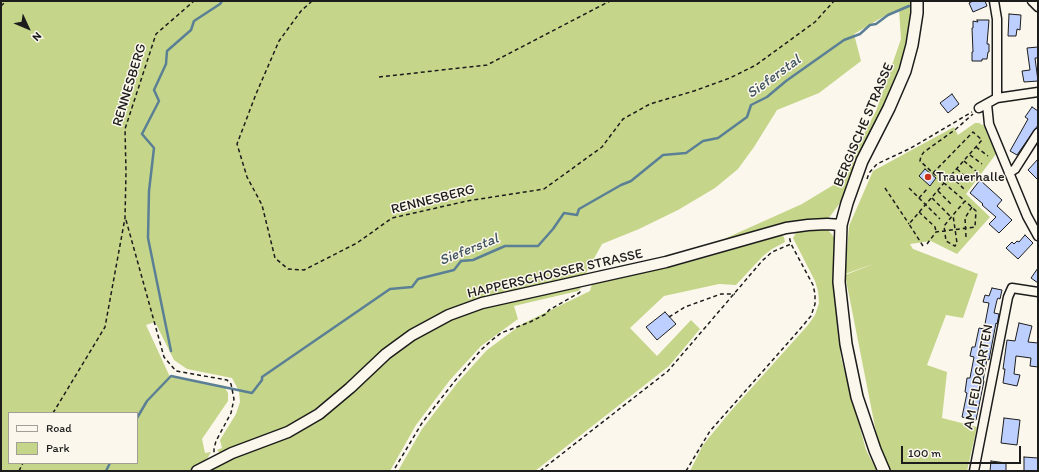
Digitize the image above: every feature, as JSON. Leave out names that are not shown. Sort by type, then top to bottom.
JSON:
[{"type":"main road","name":"BERGISCHE STRASSE","points":[[884,471],[875,450],[858,397],[846,344],[839,282],[842,225],[847,203],[862,162],[889,108],[905,71],[912,45],[917,13],[917,1]]},
{"type":"street","points":[[994,1],[997,19],[997,98]]},
{"type":"street","points":[[1032,1],[1038,7]]},
{"type":"street","points":[[976,111],[997,98],[1038,92]]},
{"type":"street","points":[[987,104],[989,124],[1027,216],[1038,236]]},
{"type":"street","points":[[1009,173],[1015,169],[1038,133]]},
{"type":"street","name":"HAPPERSCHOSSER STRASSE","points":[[197,471],[216,460],[288,432],[319,414],[350,388],[386,354],[412,335],[449,315],[482,303],[666,262],[786,228],[808,225],[842,225]]},
{"type":"street","name":"AM FELDGARTEN","points":[[974,471],[1008,297],[1012,288],[1038,292]]},
{"type":"path","points":[[1,6],[6,1]]},
{"type":"path","name":"RENNESBERG","points":[[55,412],[105,327],[125,218],[125,129],[156,34],[194,1]]},
{"type":"path","name":"RENNESBERG","points":[[312,1],[301,11],[279,42],[256,94],[237,144],[247,177],[262,205],[275,258],[288,269],[304,270],[357,243],[392,218],[467,201],[544,189],[602,147],[623,119],[650,104],[694,91],[730,78],[756,65],[815,22],[834,1]]},
{"type":"path","points":[[379,78],[487,64],[610,1]]},
{"type":"path","points":[[927,244],[936,232],[975,227],[976,211],[920,161],[924,152],[956,129],[976,111]]},
{"type":"path","points":[[864,184],[869,173],[877,164],[917,145],[976,111]]},
{"type":"path","points":[[909,224],[982,140],[973,132],[933,173]]},
{"type":"path","points":[[976,147],[988,156]]},
{"type":"path","points":[[970,154],[982,164]]},
{"type":"path","points":[[964,161],[977,172]]},
{"type":"path","points":[[957,169],[970,181]]},
{"type":"path","points":[[951,176],[964,189]]},
{"type":"path","points":[[885,188],[923,246]]},
{"type":"path","points":[[909,188],[940,219]]},
{"type":"path","points":[[919,198],[928,188]]},
{"type":"path","points":[[938,191],[952,205]]},
{"type":"path","points":[[932,198],[952,216],[957,243],[955,246],[946,240],[944,226],[952,216],[964,201]]},
{"type":"path","points":[[966,237],[964,218],[972,207]]},
{"type":"path","points":[[919,212],[935,227],[936,232]]},
{"type":"path","name":"RENNESBERG","points":[[125,218],[164,357],[176,371],[227,380],[231,384],[234,399],[230,413],[216,441],[214,449],[216,460]]},
{"type":"path","points":[[686,471],[710,431],[811,316],[815,304],[814,289],[791,244],[786,228]]},
{"type":"path","points":[[540,471],[668,371],[762,262],[772,252],[791,244]]},
{"type":"path","points":[[395,468],[426,417],[492,340],[501,333],[546,314],[556,306],[579,293],[584,288],[588,280]]},
{"type":"path","points":[[669,317],[686,307],[721,294],[735,294]]},
{"type":"green space","points":[[1,1],[912,1],[909,33],[899,71],[861,153],[843,199],[828,219],[695,249],[724,239],[802,204],[840,181],[848,171],[859,143],[876,111],[901,39],[899,9],[854,34],[861,61],[819,93],[777,110],[754,147],[738,169],[715,188],[678,210],[639,229],[602,244],[585,275],[475,301],[436,316],[402,336],[329,400],[303,419],[288,427],[223,453],[219,452],[217,450],[222,448],[220,440],[236,414],[240,402],[239,391],[232,378],[187,369],[174,360],[155,322],[146,325],[170,377],[224,386],[228,393],[228,401],[202,439],[205,453],[211,452],[207,459],[190,471],[1,471]]},
{"type":"green space","points":[[975,123],[979,123],[984,126],[996,154],[966,194],[990,217],[957,254],[931,241],[910,244],[913,249],[978,274],[963,318],[946,315],[927,365],[947,372],[942,418],[977,427],[967,471],[890,471],[879,447],[845,275],[876,263],[845,274],[849,226],[873,171],[954,127],[958,135]]},
{"type":"green space","points":[[820,229],[828,230],[834,237],[835,293],[841,358],[866,450],[877,471],[690,471],[703,445],[730,412],[808,325],[815,315],[819,303],[818,291],[815,281],[793,238],[796,233],[800,231]]},
{"type":"green space","points":[[781,235],[784,237],[785,242],[763,256],[736,285],[719,284],[664,296],[630,328],[657,356],[691,320],[700,329],[669,366],[535,471],[398,471],[422,429],[458,382],[487,350],[522,324],[590,291],[592,284],[679,265]]},
{"type":"green space","points":[[579,286],[581,288],[578,291],[514,306],[518,319],[481,346],[450,380],[416,425],[390,471],[205,471],[213,466],[302,430],[319,419],[404,344],[449,320],[486,307]]},
{"type":"building","points":[[973,1],[985,1],[987,6],[973,12],[969,3]]},
{"type":"building","points":[[1009,14],[1021,15],[1020,30],[1017,29],[1016,36],[1008,36]]},
{"type":"building","points":[[977,20],[989,20],[987,44],[989,44],[989,52],[987,59],[982,59],[982,61],[972,61],[972,28],[973,21],[978,22]]},
{"type":"building","points":[[1038,47],[1038,58],[1035,58],[1038,81],[1024,82],[1022,71],[1030,70],[1027,48]]},
{"type":"building","points":[[952,94],[959,104],[948,113],[940,103]]},
{"type":"building","points":[[1032,107],[1038,111],[1038,125],[1017,155],[1010,151],[1028,119],[1025,117]]},
{"type":"building","points":[[1038,159],[1038,180],[1028,170]]},
{"type":"building","name":"Trauerhalle","points":[[925,169],[936,178],[930,186],[919,176]]},
{"type":"building","points":[[980,180],[1002,200],[997,206],[1012,220],[999,233],[989,224],[996,217],[970,193]]},
{"type":"building","points":[[1025,235],[1033,243],[1018,259],[1006,248],[1012,242],[1014,244],[1017,241],[1019,242]]},
{"type":"building","points":[[1038,268],[1038,283],[1031,278]]},
{"type":"building","points":[[992,288],[1002,290],[1000,299],[998,298],[997,300],[994,313],[999,314],[989,360],[987,359],[976,420],[962,417],[967,393],[965,392],[967,378],[970,378],[974,357],[970,356],[972,347],[975,347],[979,328],[984,329],[989,303],[983,302],[985,295],[989,296]]},
{"type":"building","points":[[665,312],[676,324],[657,340],[646,327]]},
{"type":"building","points":[[1019,323],[1032,326],[1028,342],[1038,343],[1038,367],[1030,366],[1031,358],[1016,356],[1014,374],[1020,375],[1017,386],[1003,383],[1005,369],[1003,369],[1007,340],[1015,341]]},
{"type":"building","points":[[1004,418],[1020,420],[1017,445],[1001,443]]},
{"type":"building","points":[[1024,457],[1038,458],[1038,471],[1024,471]]},
{"type":"building","points":[[991,461],[1006,463],[1006,471],[990,471]]},
{"type":"waterway","points":[[171,351],[148,238],[149,191],[154,148],[142,134],[159,101],[154,90],[166,64],[167,51],[191,30],[194,21],[220,4],[222,1]]},
{"type":"waterway","name":"Sieferstal","points":[[138,416],[147,401],[171,376],[252,393],[262,380],[262,377],[390,289],[412,287],[418,279],[454,270],[461,261],[473,260],[505,246],[538,246],[553,229],[564,213],[577,215],[579,209],[621,185],[631,181],[663,155],[686,153],[703,141],[718,138],[747,117],[751,105],[767,97],[786,81],[844,40],[860,34],[870,25],[876,24],[888,15],[909,6]]},
{"type":"waterway","name":"Sieferstal","points":[[106,471],[110,464]]},
{"type":"place","name":"Trauerhalle","points":[[928,177]]}]
